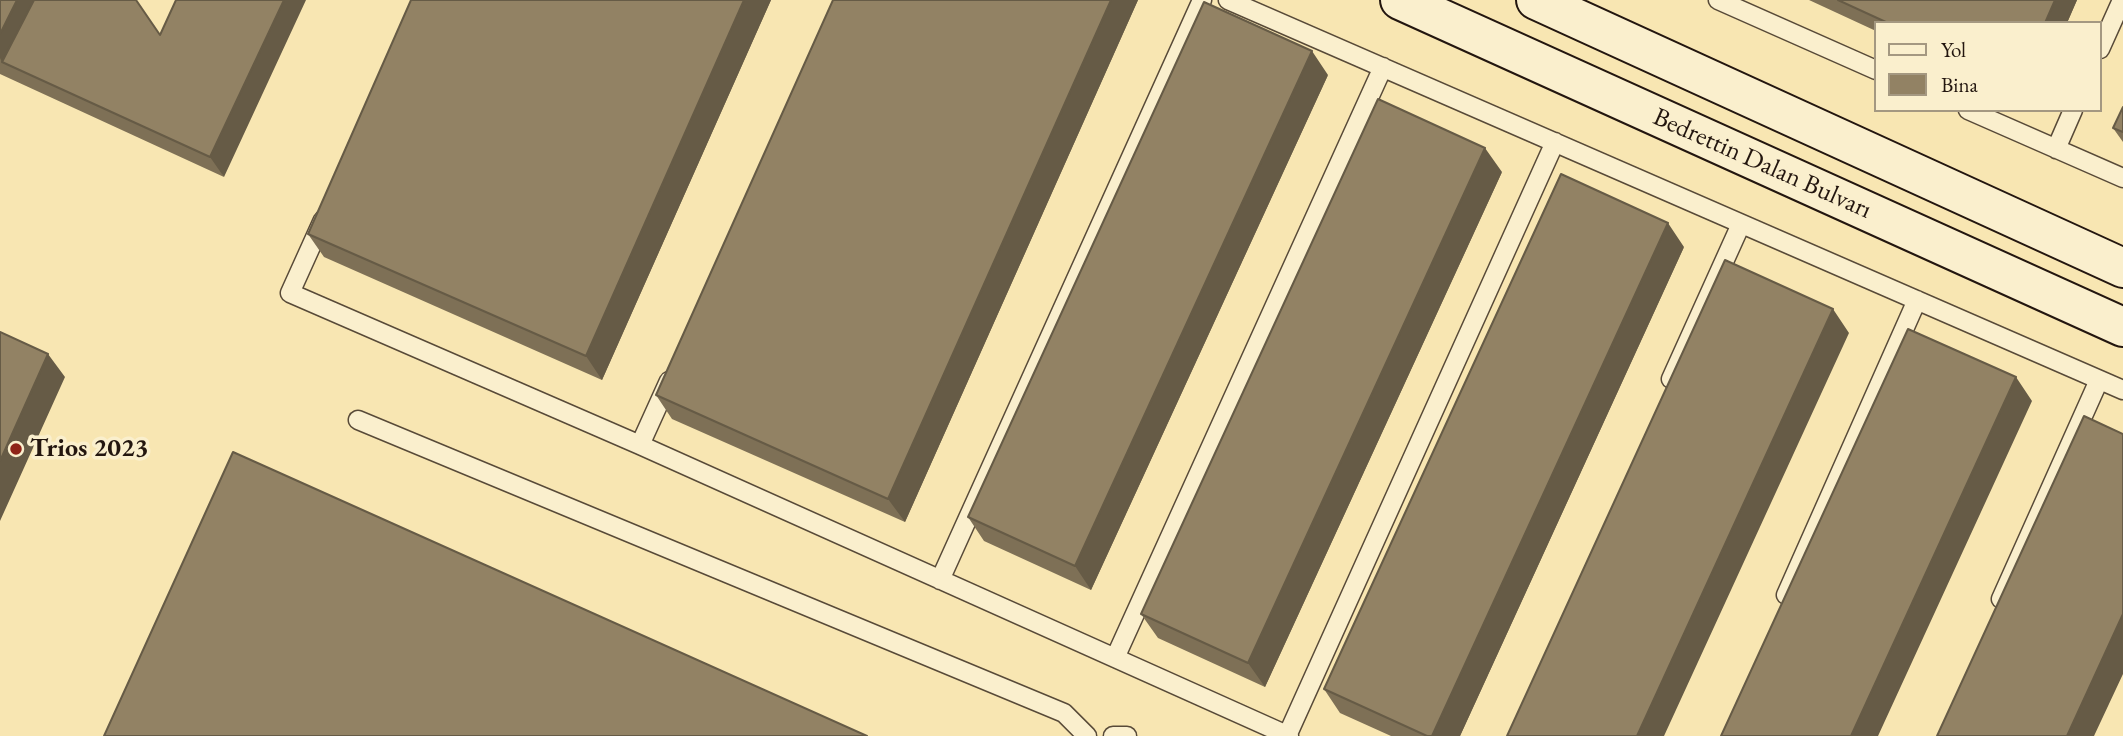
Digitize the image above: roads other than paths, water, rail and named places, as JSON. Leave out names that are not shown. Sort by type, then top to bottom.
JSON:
[{"type":"main road","name":"Bedrettin Dalan Bulvarı","points":[[1400,0],[2123,327]]},
{"type":"main road","name":"Bedrettin Dalan Bulvarı","points":[[1536,0],[2123,268]]},
{"type":"lane","points":[[940,580],[1202,0]]},
{"type":"lane","points":[[1228,0],[2123,390]]},
{"type":"lane","points":[[1718,0],[1874,69]]},
{"type":"lane","points":[[2102,45],[2122,0]]},
{"type":"lane","points":[[1115,658],[1383,67]]},
{"type":"lane","points":[[1973,112],[2123,178]]},
{"type":"lane","points":[[2056,149],[2072,112]]},
{"type":"lane","points":[[331,204],[290,293],[640,445],[1288,736],[1555,142]]},
{"type":"lane","points":[[1662,399],[1741,224]]},
{"type":"lane","points":[[1779,611],[1917,300]]},
{"type":"lane","points":[[640,445],[675,369]]},
{"type":"lane","points":[[1991,621],[2099,380]]},
{"type":"lane","points":[[358,420],[1053,708],[1064,713],[1087,736]]},
{"type":"lane","points":[[1113,736],[1127,736]]},
{"type":"place","name":"Trios 2023","points":[[16,449]]}]
